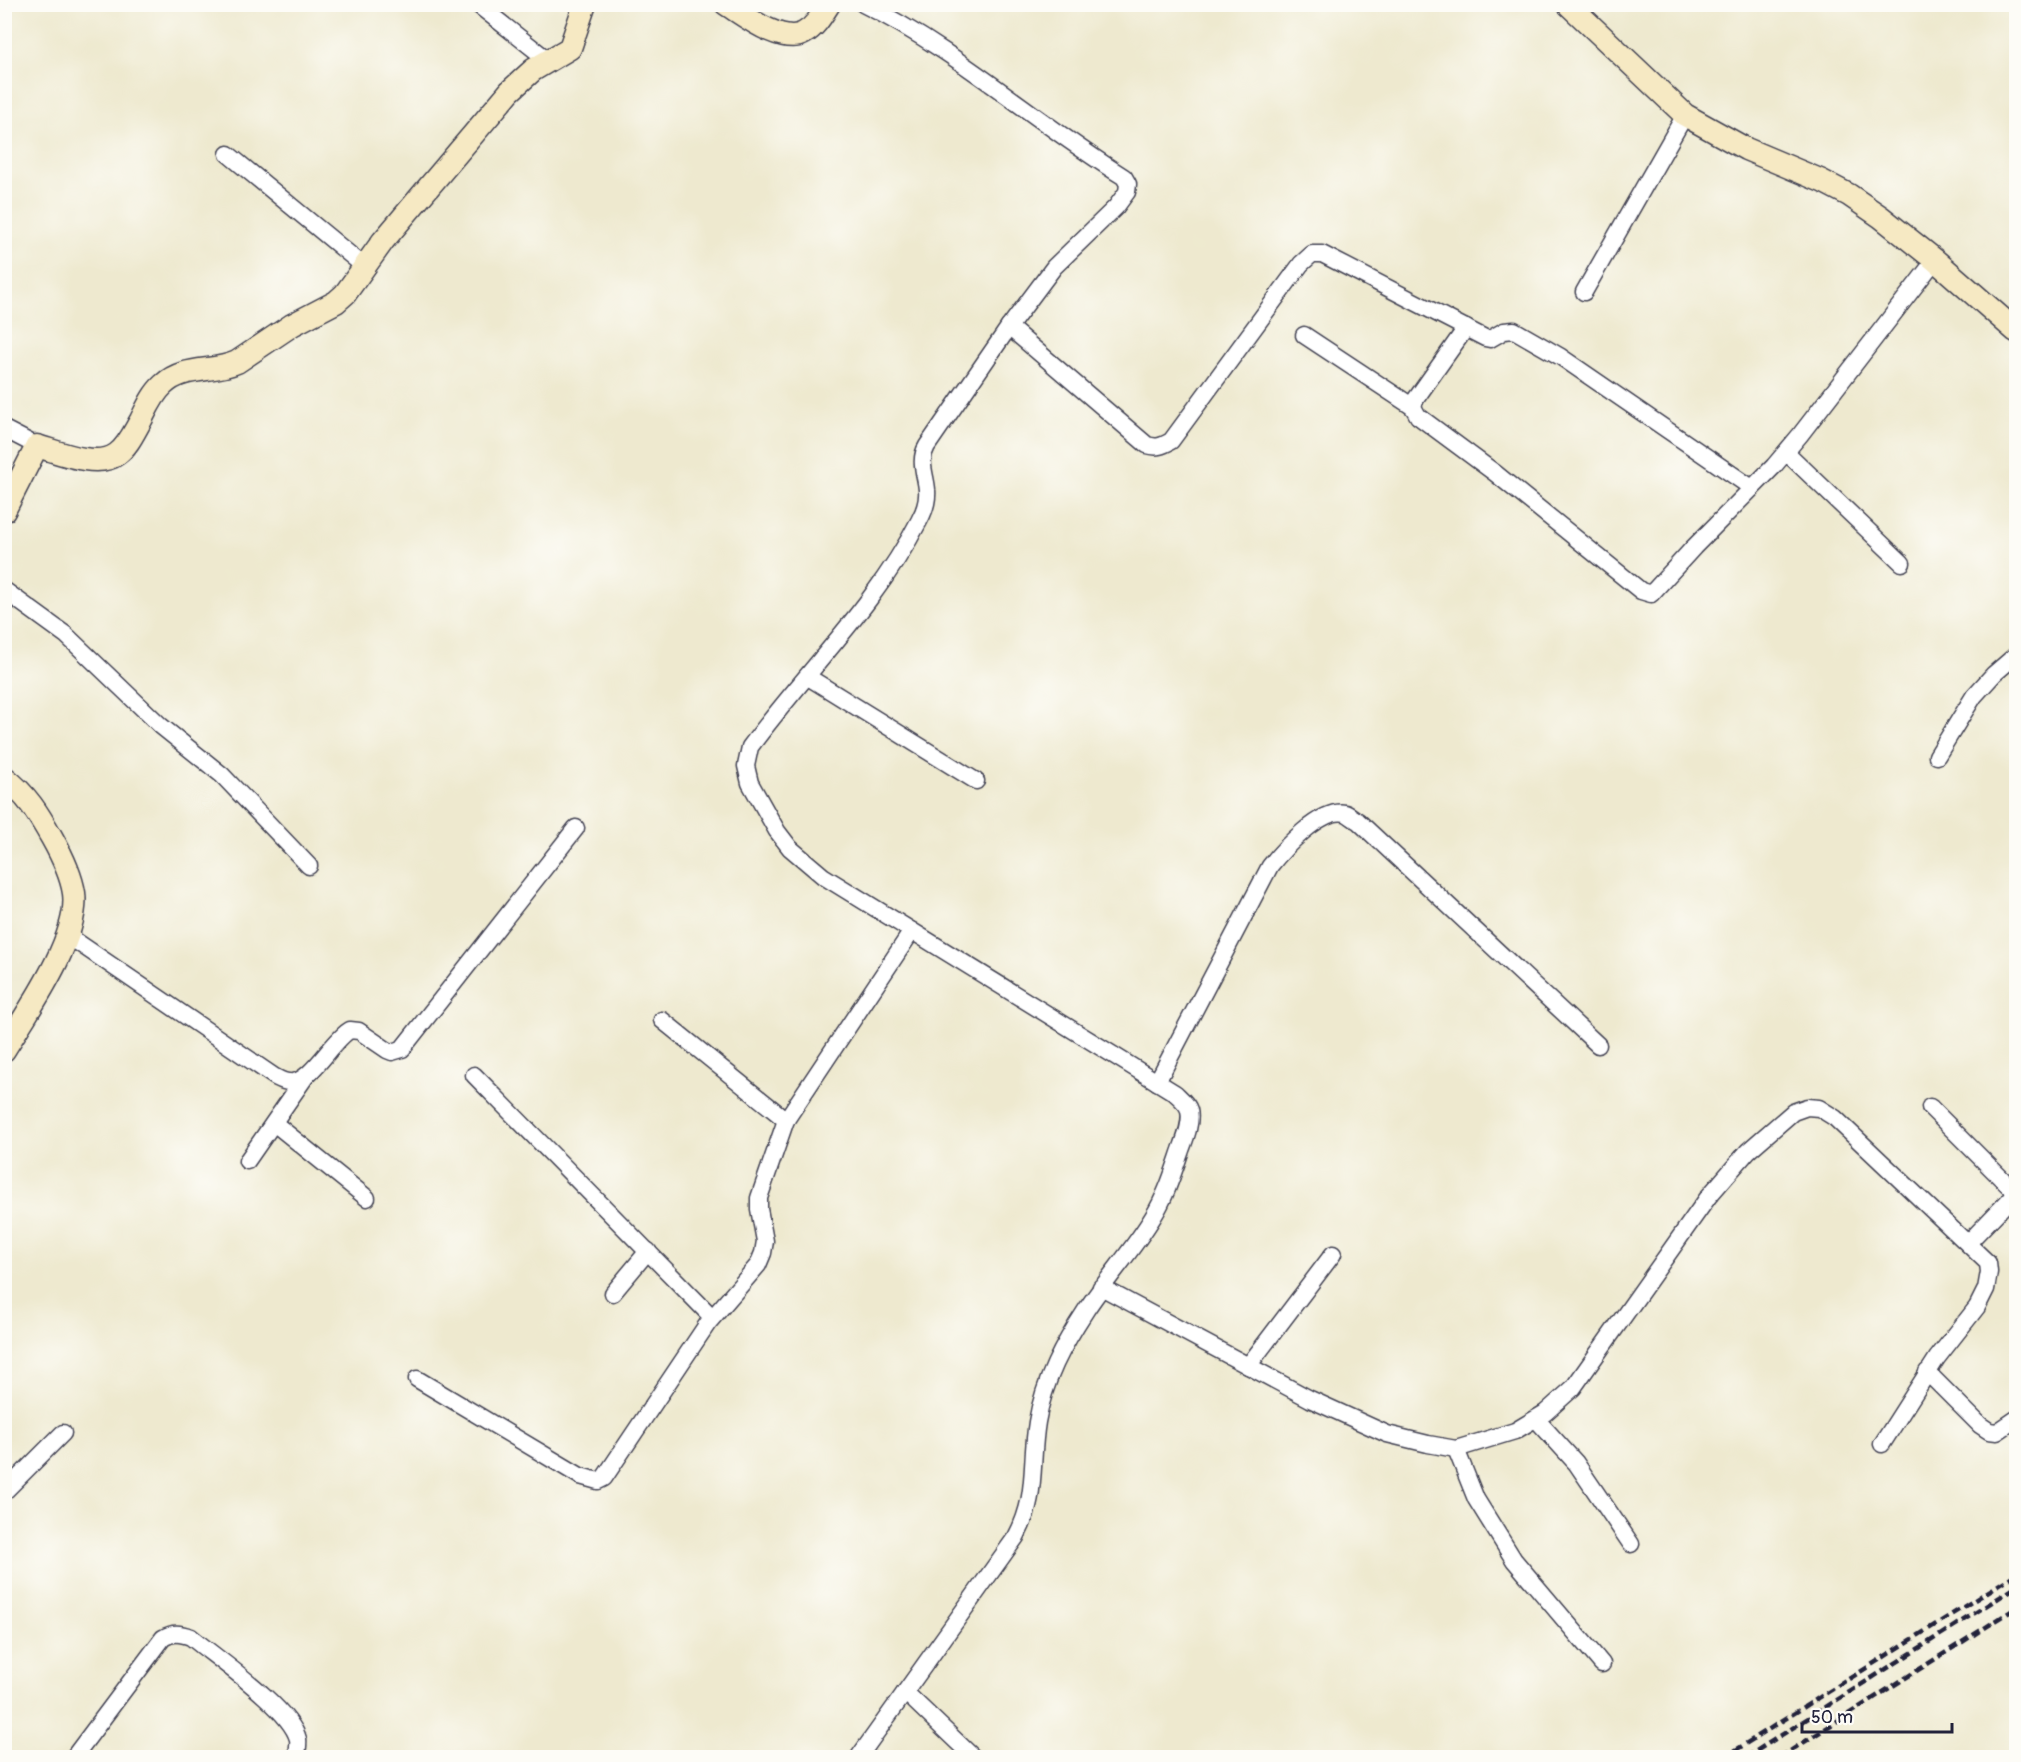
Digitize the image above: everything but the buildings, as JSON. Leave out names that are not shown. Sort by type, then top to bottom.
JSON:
[{"type":"street","points":[[477,4],[549,61]]},
{"type":"street","points":[[4,429],[37,446],[92,460],[105,460],[116,456],[126,446],[156,393],[164,384],[177,375],[189,371],[229,366],[292,325],[336,302],[353,284],[383,241],[522,78],[570,48],[585,4]]},
{"type":"street","points":[[726,4],[776,34],[792,37],[814,25],[829,4]]},
{"type":"street","points":[[858,1758],[1023,1524],[1032,1493],[1037,1425],[1051,1371],[1063,1347],[1101,1287],[1153,1218],[1166,1193],[1188,1129],[1190,1111],[1184,1100],[1156,1082],[823,876],[790,848],[777,831],[750,783],[746,766],[750,747],[852,622],[897,560],[920,519],[926,503],[927,491],[922,461],[923,452],[1009,327],[1054,267],[1116,207],[1127,192],[1128,184],[1124,177],[948,53],[898,21],[863,4]]},
{"type":"street","points":[[1568,4],[1685,116],[1738,145],[1849,195],[1935,260],[2016,331]]},
{"type":"street","points":[[1584,292],[1685,116]]},
{"type":"street","points":[[228,154],[365,267]]},
{"type":"street","points":[[1009,327],[1147,445],[1163,446],[1171,441],[1301,264],[1312,254],[1322,254],[1490,339],[1504,330],[1514,330],[1561,357],[1752,488]]},
{"type":"street","points":[[1304,335],[1413,407],[1418,416],[1645,593],[1651,594],[1786,452],[1821,410],[1935,260]]},
{"type":"street","points":[[1413,407],[1415,400],[1466,328]]},
{"type":"street","points":[[4,511],[37,446]]},
{"type":"street","points":[[1786,452],[1902,563]]},
{"type":"street","points":[[4,590],[66,635],[161,726],[222,775],[309,866]]},
{"type":"street","points":[[1937,756],[1974,696],[2016,655]]},
{"type":"street","points":[[807,678],[976,781]]},
{"type":"street","points":[[4,777],[33,804],[56,845],[74,892],[74,906],[67,935],[50,973],[4,1050]]},
{"type":"street","points":[[1156,1082],[1270,866],[1295,836],[1324,818],[1345,813],[1366,829],[1598,1045]]},
{"type":"street","points":[[248,1161],[306,1076],[350,1030],[359,1031],[392,1052],[402,1049],[576,828]]},
{"type":"street","points":[[417,1379],[580,1476],[598,1481],[610,1472],[712,1317],[750,1276],[763,1253],[765,1241],[759,1198],[786,1120],[912,931]]},
{"type":"street","points":[[67,935],[275,1077],[289,1083],[297,1082],[306,1076]]},
{"type":"street","points":[[662,1020],[786,1120]]},
{"type":"street","points":[[474,1075],[712,1317]]},
{"type":"street","points":[[1101,1287],[1310,1399],[1387,1434],[1456,1449],[1515,1431],[1545,1413],[1573,1388],[1709,1196],[1748,1151],[1793,1112],[1807,1107],[1820,1108],[1835,1118],[1988,1263],[1986,1288],[1977,1307],[1927,1372],[1882,1444]]},
{"type":"street","points":[[1930,1107],[2016,1193],[1968,1243]]},
{"type":"street","points":[[274,1123],[367,1197]]},
{"type":"street","points":[[613,1293],[648,1251]]},
{"type":"street","points":[[1248,1366],[1333,1254]]},
{"type":"street","points":[[1927,1372],[1980,1425],[1989,1431],[1997,1432],[2005,1429],[2016,1419]]},
{"type":"street","points":[[1536,1419],[1576,1463],[1631,1544]]},
{"type":"street","points":[[4,1492],[63,1433]]},
{"type":"street","points":[[1456,1449],[1476,1499],[1515,1560],[1602,1664]]},
{"type":"street","points":[[73,1758],[163,1638],[170,1634],[180,1633],[190,1637],[260,1693],[287,1720],[298,1739],[297,1758]]},
{"type":"street","points":[[905,1692],[974,1758]]},
{"type":"railway","points":[[1723,1758],[2016,1574]]},
{"type":"railway","points":[[1745,1758],[2016,1587]]},
{"type":"railway","points":[[1779,1758],[2016,1608]]}]
